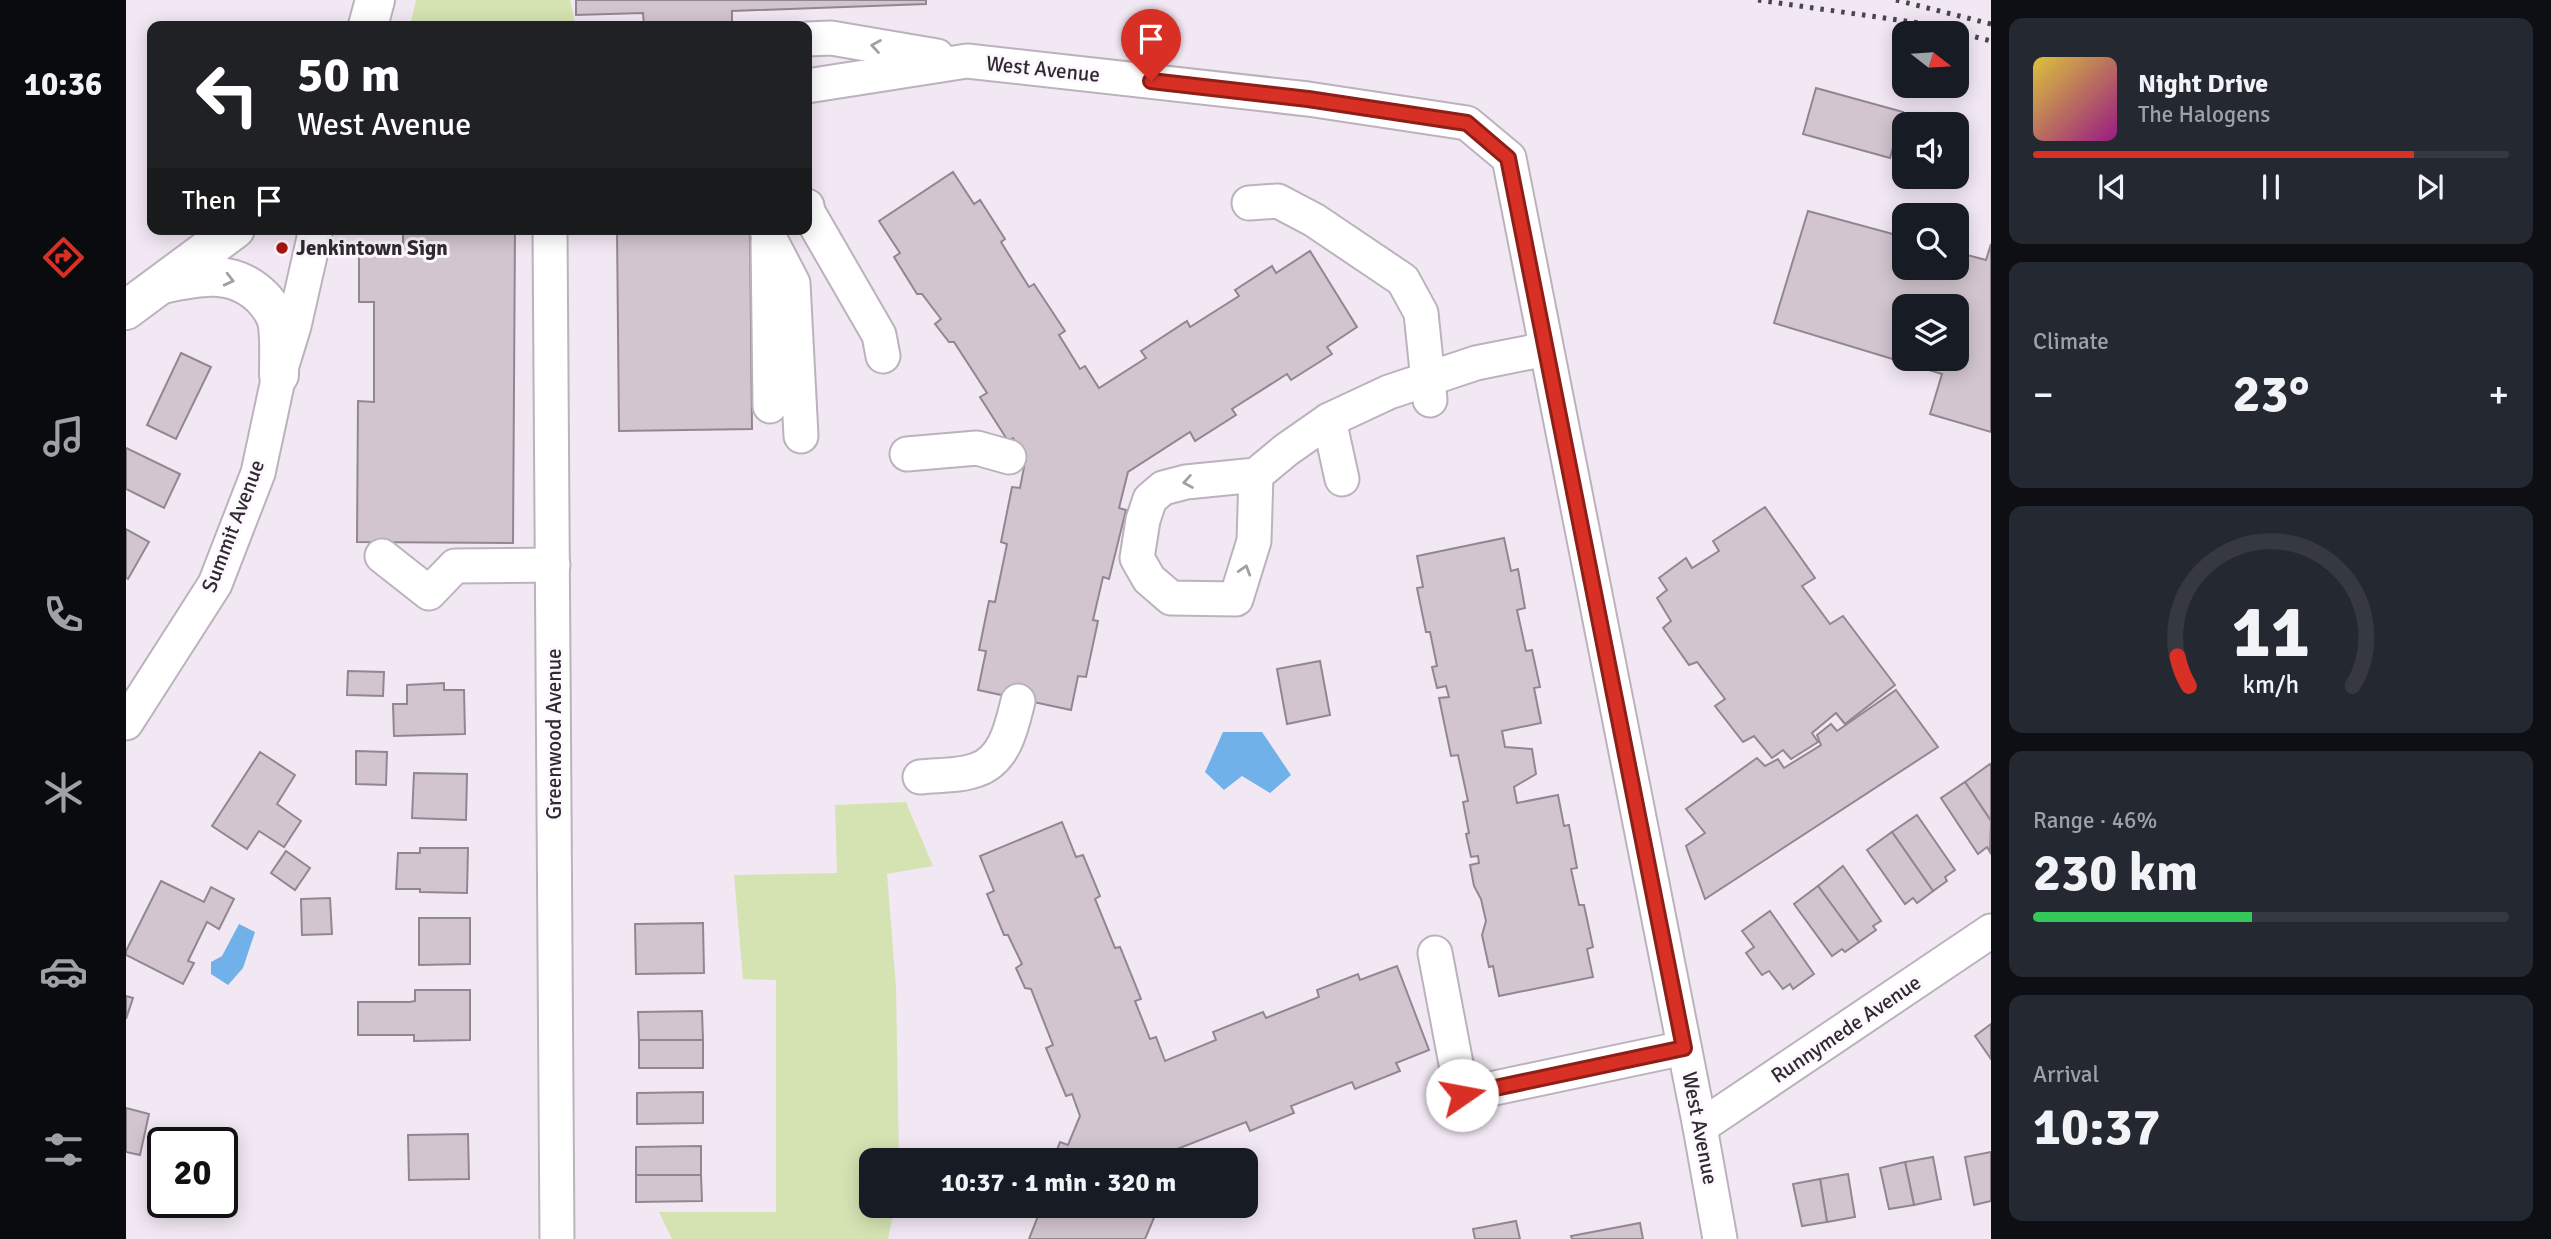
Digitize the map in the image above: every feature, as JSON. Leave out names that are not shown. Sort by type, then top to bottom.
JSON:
[{"type":"main road","points":[[126,310],[227,235]]},
{"type":"main road","points":[[162,284],[202,275],[230,279],[253,288],[270,307],[278,324],[279,375]]},
{"type":"street","points":[[812,39],[831,38],[967,61]]},
{"type":"street","name":"West Avenue","points":[[812,85],[967,61],[1308,99],[1467,123],[1508,158],[1720,1239]]},
{"type":"street","points":[[1249,203],[1278,201],[1314,220],[1403,280],[1421,313],[1429,391]]},
{"type":"street","points":[[812,221],[879,335],[883,356]]},
{"type":"street","name":"Summit Avenue","points":[[126,723],[215,584],[258,474],[279,375],[294,326],[315,235]]},
{"type":"street","name":"Greenwood Avenue","points":[[550,235],[557,1239]]},
{"type":"street","points":[[768,235],[770,406]]},
{"type":"street","points":[[769,235],[793,283],[802,436]]},
{"type":"street","points":[[1256,475],[1329,420],[1389,392],[1429,391],[1476,363],[1546,349]]},
{"type":"street","points":[[1329,420],[1342,479]]},
{"type":"street","points":[[907,454],[977,448],[1009,457]]},
{"type":"street","points":[[382,556],[429,593],[455,566],[553,565]]},
{"type":"street","points":[[920,776],[978,770],[1000,753],[1011,728],[1018,701]]},
{"type":"street","name":"Runnymede Avenue","points":[[1700,1127],[1991,931]]},
{"type":"street","points":[[1435,953],[1462,1095],[1684,1048]]},
{"type":"green space","points":[[416,0],[570,0],[575,21],[411,21]]},
{"type":"green space","points":[[906,802],[933,866],[887,874],[896,987],[899,1148],[859,1148],[859,1218],[892,1218],[888,1239],[672,1239],[659,1212],[776,1212],[776,980],[743,979],[734,875],[837,873],[835,805]]},
{"type":"water","points":[[1223,732],[1262,732],[1291,775],[1270,793],[1242,776],[1224,790],[1205,772]]},
{"type":"water","points":[[239,924],[255,932],[243,968],[228,985],[211,974],[211,962],[222,956]]},
{"type":"building","points":[[576,0],[926,0],[926,4],[732,11],[732,21],[644,21],[643,13],[576,15]]},
{"type":"building","points":[[1816,88],[1903,112],[1892,112],[1890,158],[1803,134]]},
{"type":"building","points":[[953,172],[974,204],[980,200],[1005,239],[1001,242],[1029,287],[1034,284],[1065,331],[1059,335],[1080,369],[1085,366],[1099,388],[1146,358],[1141,351],[1187,321],[1190,327],[1239,296],[1235,290],[1272,266],[1276,273],[1310,251],[1357,327],[1327,347],[1332,354],[1291,380],[1287,374],[1232,409],[1236,415],[1195,441],[1190,432],[1128,472],[1119,508],[1126,510],[1109,579],[1103,577],[1093,620],[1098,621],[1086,677],[1078,676],[1071,710],[978,690],[986,651],[979,650],[989,601],[995,602],[1007,544],[1001,542],[1012,487],[1020,488],[1026,457],[1013,438],[1008,441],[980,397],[987,393],[954,342],[949,342],[935,324],[941,319],[922,294],[917,294],[894,257],[900,253],[879,221]]},
{"type":"building","points":[[1808,211],[1892,234],[1892,280],[1969,280],[1969,255],[1986,260],[1991,244],[1991,432],[1930,414],[1942,374],[1932,371],[1969,371],[1969,294],[1892,294],[1892,359],[1774,323]]},
{"type":"building","points":[[403,235],[515,235],[513,543],[357,542],[358,401],[374,402],[374,302],[359,302],[359,254],[403,254]]},
{"type":"building","points":[[617,235],[750,235],[752,429],[619,431]]},
{"type":"building","points":[[181,353],[211,367],[176,439],[147,425]]},
{"type":"building","points":[[126,448],[180,474],[164,508],[126,489]]},
{"type":"building","points":[[1765,507],[1815,578],[1802,586],[1830,624],[1843,616],[1895,685],[1845,724],[1836,713],[1812,733],[1818,742],[1791,759],[1783,750],[1772,758],[1754,736],[1743,742],[1715,706],[1725,699],[1697,662],[1689,665],[1663,628],[1671,621],[1657,598],[1667,590],[1659,578],[1686,558],[1692,568],[1719,551],[1713,541]]},
{"type":"building","points":[[126,529],[149,542],[128,579],[126,578]]},
{"type":"building","points":[[1504,538],[1511,571],[1518,569],[1525,608],[1517,610],[1526,651],[1532,650],[1540,687],[1534,688],[1541,723],[1502,731],[1505,747],[1532,749],[1536,774],[1514,787],[1517,803],[1558,795],[1564,826],[1569,825],[1577,868],[1571,869],[1579,905],[1584,905],[1593,947],[1587,949],[1593,977],[1499,996],[1493,966],[1489,967],[1482,935],[1486,921],[1470,865],[1479,863],[1478,856],[1471,857],[1466,834],[1469,833],[1463,802],[1468,801],[1458,755],[1451,756],[1439,698],[1449,697],[1446,686],[1437,688],[1432,667],[1437,666],[1430,632],[1426,632],[1417,588],[1423,587],[1417,556]]},
{"type":"building","points":[[1320,661],[1330,715],[1287,724],[1277,669]]},
{"type":"building","points":[[348,671],[384,672],[383,696],[347,695]]},
{"type":"building","points":[[444,683],[444,690],[464,690],[465,734],[394,736],[393,704],[407,704],[407,685]]},
{"type":"building","points":[[1896,690],[1938,747],[1705,899],[1686,846],[1705,833],[1686,809],[1757,758],[1765,766],[1778,759],[1784,768],[1821,745],[1817,735],[1831,724],[1837,731]]},
{"type":"building","points":[[356,751],[387,752],[386,785],[356,784]]},
{"type":"building","points":[[260,752],[295,775],[277,804],[301,821],[284,847],[259,831],[247,849],[212,826]]},
{"type":"building","points":[[1990,764],[1991,766],[1991,821],[1965,782]]},
{"type":"building","points":[[414,773],[467,774],[466,820],[412,818]]},
{"type":"building","points":[[1965,782],[1991,821],[1990,852],[1987,847],[1978,854],[1941,798]]},
{"type":"building","points":[[1917,815],[1955,870],[1945,877],[1947,881],[1933,891],[1892,832]]},
{"type":"building","points":[[1062,822],[1076,857],[1083,855],[1100,896],[1095,899],[1115,948],[1120,947],[1141,999],[1135,1001],[1150,1039],[1156,1037],[1165,1061],[1216,1040],[1213,1032],[1263,1012],[1266,1018],[1319,997],[1317,990],[1358,974],[1360,980],[1397,966],[1429,1050],[1396,1063],[1400,1071],[1355,1089],[1352,1082],[1291,1106],[1294,1113],[1250,1131],[1246,1122],[1180,1148],[1058,1148],[1060,1142],[1068,1145],[1080,1116],[1072,1094],[1066,1096],[1046,1048],[1053,1045],[1031,989],[1025,988],[1016,968],[1022,964],[1008,935],[1004,935],[987,894],[994,891],[980,856]]},
{"type":"building","points":[[1892,832],[1933,891],[1917,903],[1913,898],[1905,904],[1867,850]]},
{"type":"building","points":[[420,848],[468,848],[467,893],[396,889],[398,853],[420,853]]},
{"type":"building","points":[[286,851],[310,868],[295,890],[271,873]]},
{"type":"building","points":[[1843,866],[1881,921],[1873,926],[1876,930],[1859,942],[1818,886]]},
{"type":"building","points":[[161,881],[204,902],[211,887],[234,899],[219,929],[207,922],[188,961],[194,963],[183,984],[126,955]]},
{"type":"building","points":[[1818,886],[1859,942],[1845,952],[1842,949],[1832,956],[1794,904]]},
{"type":"building","points":[[330,898],[332,934],[302,935],[301,899]]},
{"type":"building","points":[[1770,911],[1814,974],[1793,989],[1790,984],[1783,989],[1769,971],[1762,975],[1746,953],[1754,947],[1742,931]]},
{"type":"building","points":[[419,918],[470,918],[470,964],[419,965]]},
{"type":"building","points":[[703,923],[704,973],[636,974],[635,924]]},
{"type":"building","points":[[415,990],[470,990],[470,1040],[414,1041],[414,1035],[358,1035],[358,1002],[415,1001]]},
{"type":"building","points":[[126,996],[133,998],[126,1019]]},
{"type":"building","points":[[702,1011],[703,1040],[639,1040],[638,1012]]},
{"type":"building","points":[[1991,1024],[1991,1059],[1975,1036]]},
{"type":"building","points":[[639,1040],[703,1040],[703,1068],[639,1068]]},
{"type":"building","points":[[703,1092],[703,1123],[637,1124],[637,1093]]},
{"type":"building","points":[[126,1108],[149,1114],[140,1155],[126,1152]]},
{"type":"building","points":[[468,1134],[469,1179],[409,1180],[408,1135]]},
{"type":"building","points":[[701,1146],[701,1175],[636,1175],[636,1147]]},
{"type":"building","points":[[1991,1152],[1991,1201],[1974,1205],[1965,1157]]},
{"type":"building","points":[[1933,1157],[1941,1199],[1914,1205],[1905,1162]]},
{"type":"building","points":[[1905,1162],[1914,1205],[1889,1209],[1880,1168]]},
{"type":"building","points":[[1848,1174],[1855,1217],[1827,1222],[1820,1179]]},
{"type":"building","points":[[636,1175],[701,1175],[702,1201],[636,1202]]},
{"type":"building","points":[[1820,1179],[1827,1222],[1802,1226],[1793,1184]]},
{"type":"building","points":[[1037,1218],[1154,1218],[1145,1239],[1029,1239]]},
{"type":"building","points":[[1516,1221],[1520,1239],[1475,1239],[1473,1229]]},
{"type":"building","points":[[1640,1223],[1643,1239],[1572,1239],[1571,1236]]},
{"type":"railway","points":[[1758,0],[1926,24],[1991,41]]},
{"type":"railway","points":[[1896,0],[1991,24]]},
{"type":"place","name":"Jenkintown Sign","points":[[282,248]]},
{"type":"route","points":[[1151,81],[1308,99],[1467,123],[1508,158],[1684,1048],[1462,1095]]}]
